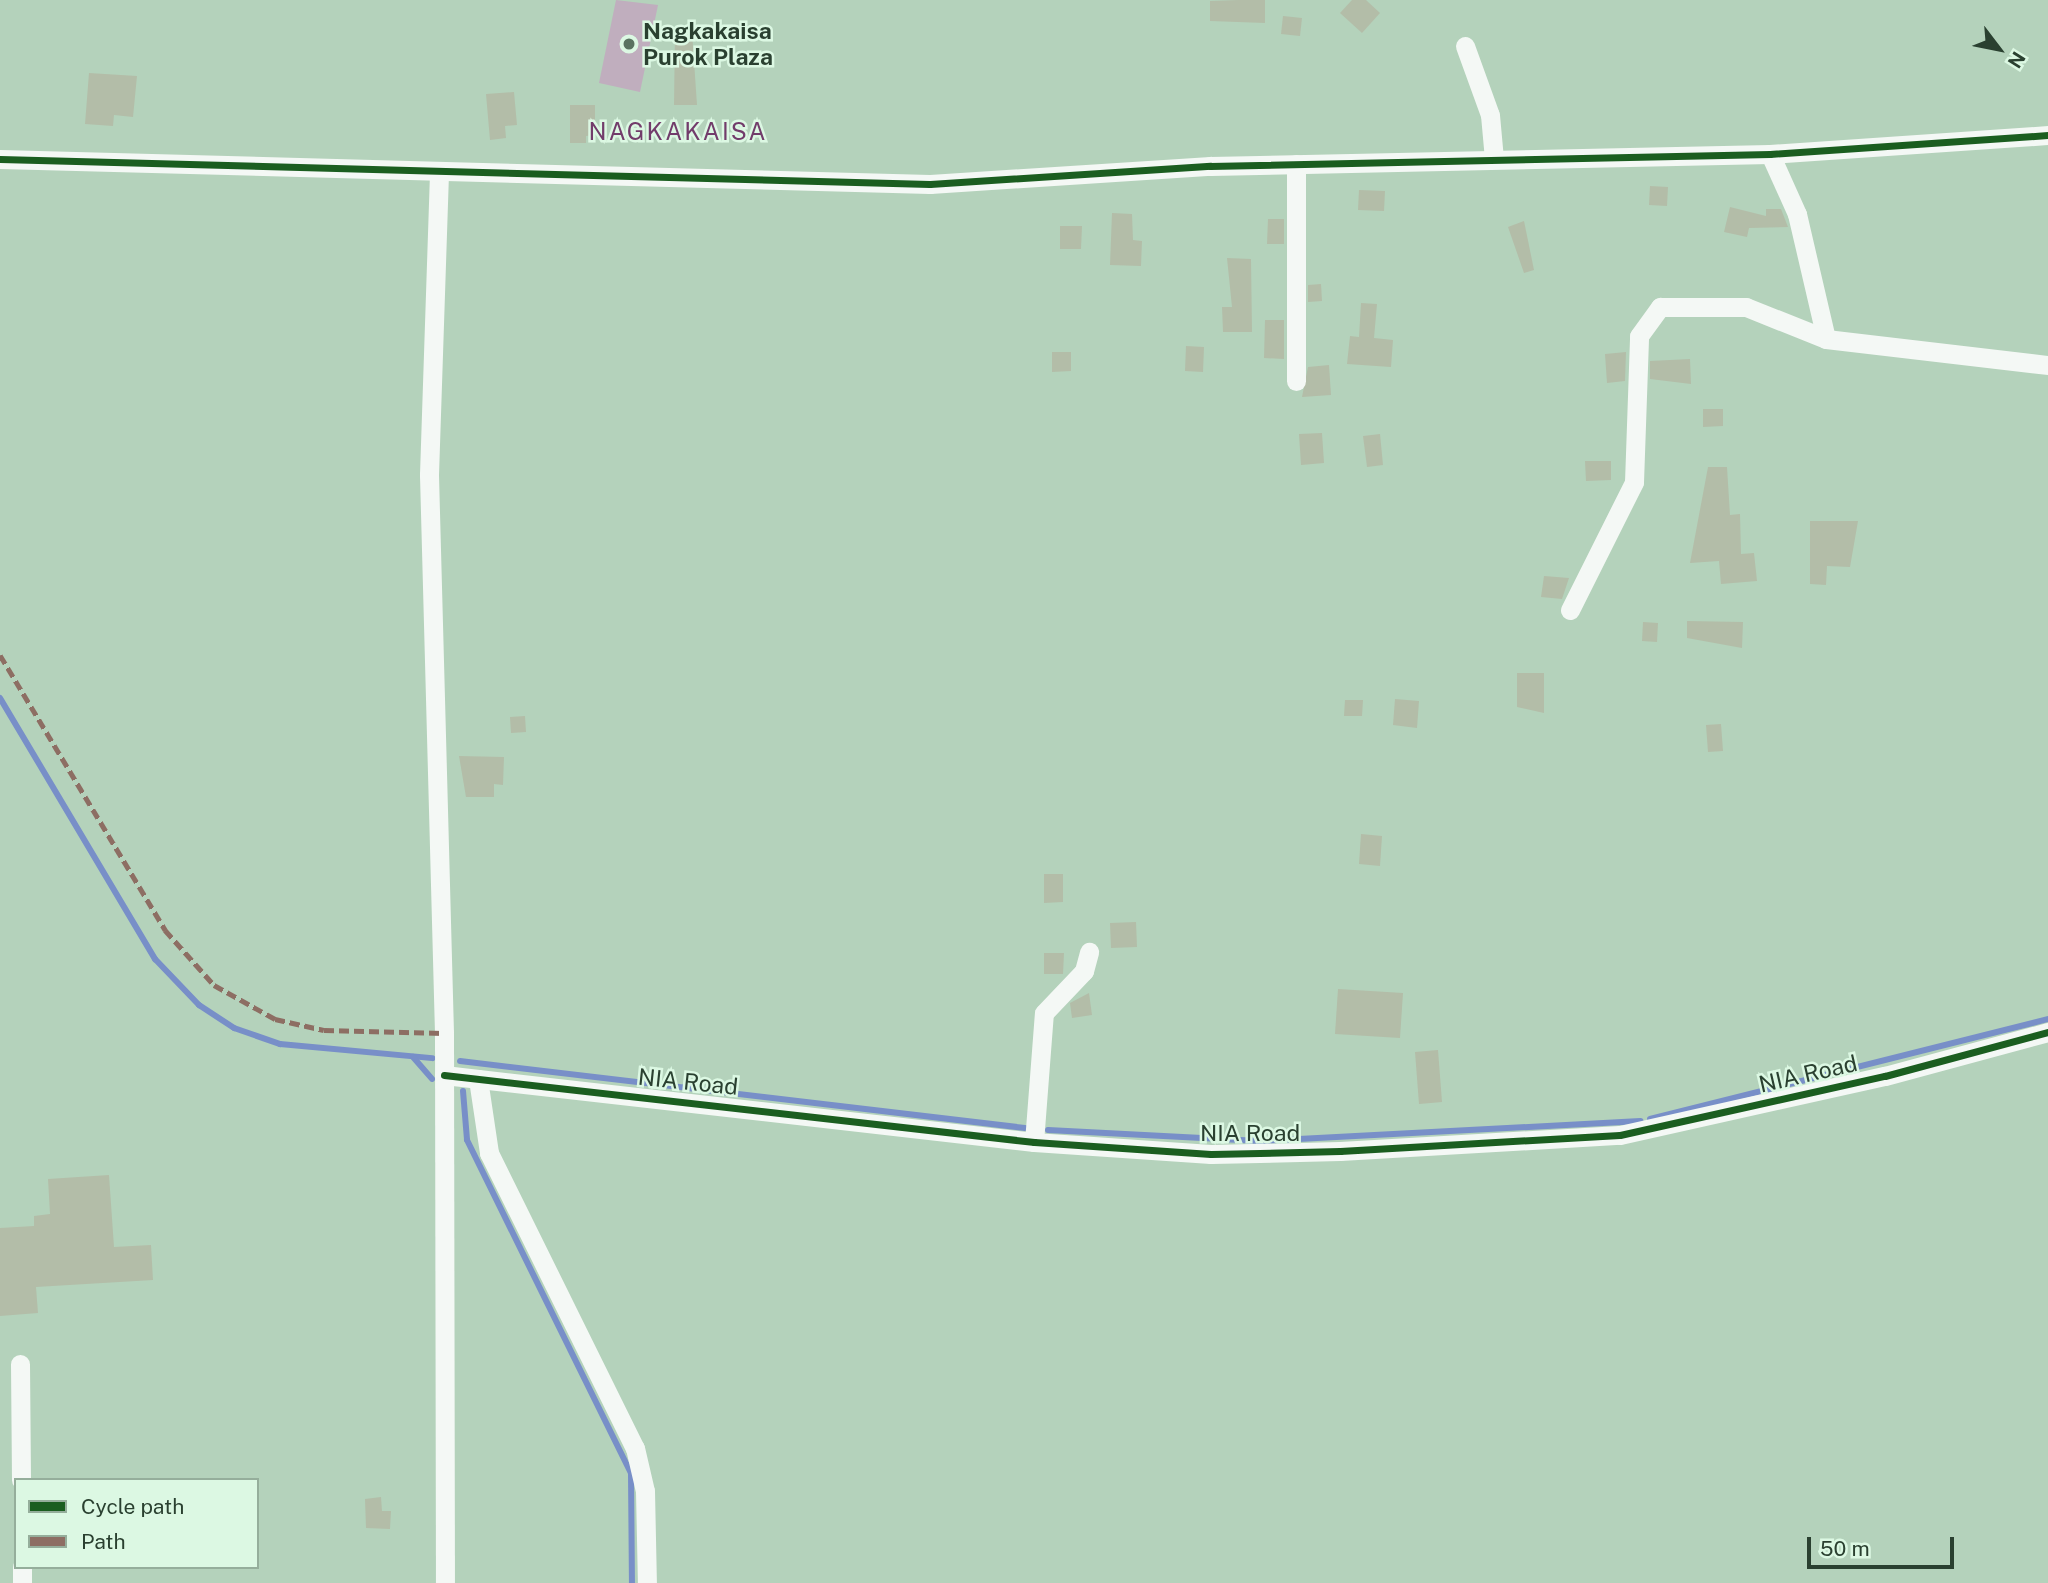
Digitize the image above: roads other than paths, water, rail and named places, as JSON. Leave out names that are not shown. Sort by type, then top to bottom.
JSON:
[{"type":"street","points":[[1465,46],[1490,115],[1494,159]]},
{"type":"street","points":[[0,159],[439,173],[930,184],[1296,164],[1770,154],[2048,135]]},
{"type":"street","points":[[1770,154],[1797,214],[1826,339]]},
{"type":"street","points":[[1296,164],[1296,381]]},
{"type":"street","points":[[439,173],[429,475],[444,1075],[445,1583]]},
{"type":"street","points":[[1570,610],[1634,482],[1639,336],[1650,315],[1672,302],[1746,307],[1826,339],[2048,365]]},
{"type":"street","points":[[1034,1142],[1044,1013],[1084,971],[1088,952]]},
{"type":"street","name":"NIA Road","points":[[444,1075],[1034,1142],[1211,1154],[1597,1137],[1885,1076],[2048,1032]]},
{"type":"street","points":[[478,1079],[489,1153],[638,1458],[647,1583]]},
{"type":"street","points":[[20,1364],[21,1478]]},
{"type":"waterway","points":[[0,698],[155,959],[199,1005],[234,1028],[280,1044],[432,1058]]},
{"type":"waterway","points":[[1650,1119],[2048,1019]]},
{"type":"waterway","points":[[413,1057],[432,1079]]},
{"type":"waterway","points":[[460,1061],[1025,1128]]},
{"type":"waterway","points":[[463,1091],[467,1140],[631,1474],[632,1583]]},
{"type":"waterway","points":[[1048,1130],[1260,1141],[1640,1121]]},
{"type":"place","name":"Nagkakaisa Purok Plaza","points":[[629,44]]},
{"type":"district","name":"NAGKAKAISA","points":[[678,132]]}]
